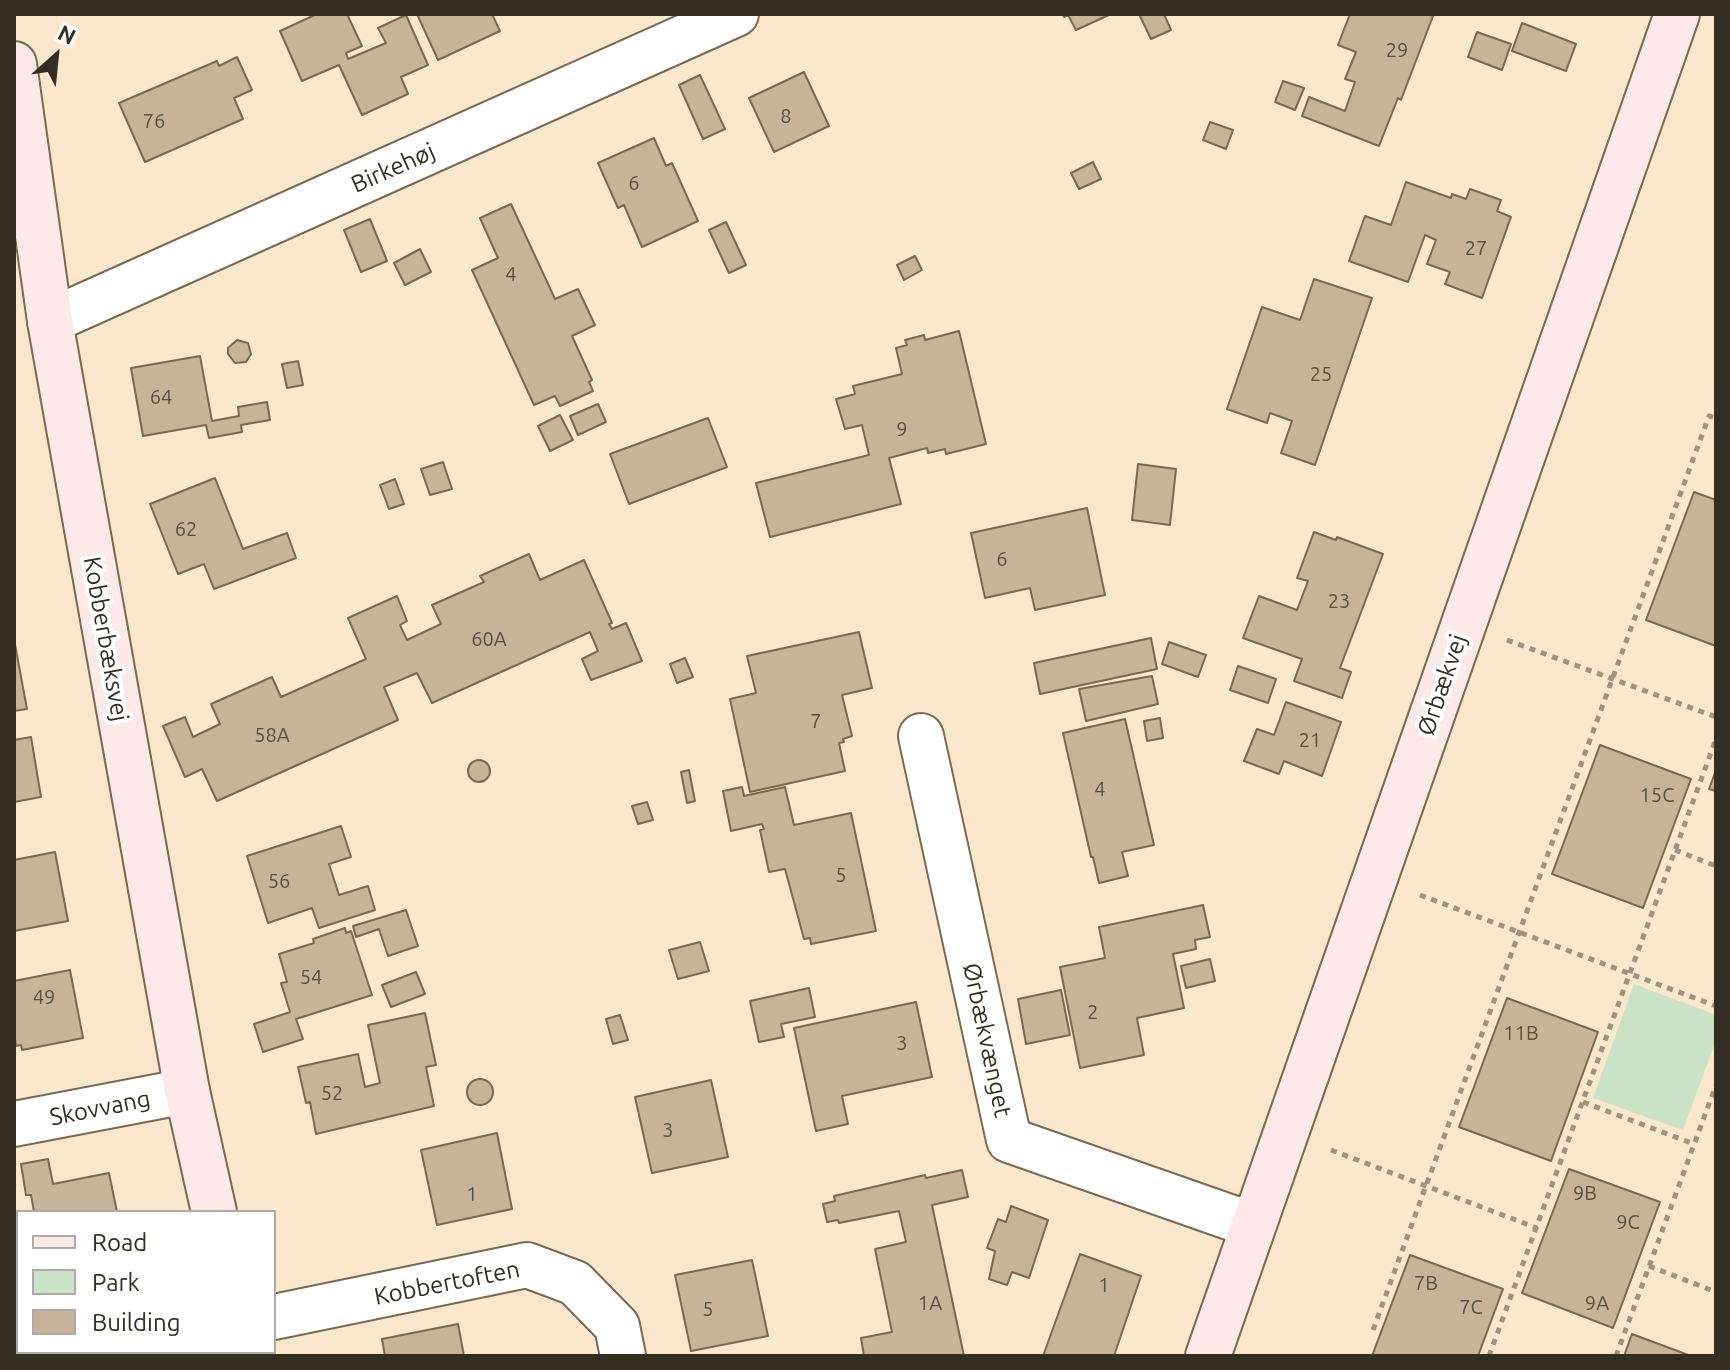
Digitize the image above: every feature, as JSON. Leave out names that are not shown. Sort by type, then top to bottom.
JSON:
[{"type":"street","name":"Birkehøj","points":[[50,321],[736,14]]},
{"type":"street","name":"Ørbækvej","points":[[1208,1356],[1677,14]]},
{"type":"street","name":"Kobberbæksvej","points":[[14,64],[50,321],[187,1091],[214,1210]]},
{"type":"street","name":"Ørbækvænget","points":[[921,736],[1009,1140],[1252,1225]]},
{"type":"street","name":"Skovvang","points":[[14,1124],[187,1091]]},
{"type":"street","name":"Kobbertoften","points":[[276,1317],[527,1265],[575,1283],[617,1326],[623,1356]]},
{"type":"path","points":[[1373,1330],[1709,416],[1716,418]]},
{"type":"path","points":[[1463,623],[1716,717]]},
{"type":"path","points":[[1489,1356],[1716,739]]},
{"type":"path","points":[[1675,850],[1716,866]]},
{"type":"path","points":[[1374,878],[1716,1006]]},
{"type":"path","points":[[1616,1356],[1716,1085]]},
{"type":"path","points":[[1583,1102],[1694,1144]]},
{"type":"path","points":[[1285,1132],[1537,1228]]},
{"type":"path","points":[[1649,1266],[1716,1292]]},
{"type":"green space","points":[[1634,984],[1716,1015],[1716,1040],[1683,1130],[1593,1098]]},
{"type":"building","points":[[317,14],[347,14],[362,46],[346,53],[348,59],[386,43],[378,28],[406,15],[428,65],[401,77],[408,94],[362,115],[339,65],[302,81],[280,31]]},
{"type":"building","points":[[417,14],[492,14],[500,31],[438,60]]},
{"type":"building","points":[[1062,14],[1111,14],[1076,30],[1068,15],[1064,17]]},
{"type":"building","points":[[1139,14],[1164,14],[1171,30],[1151,39]]},
{"type":"building","points":[[1350,14],[1433,16],[1401,100],[1398,98],[1379,146],[1302,116],[1309,97],[1345,111],[1355,82],[1345,79],[1356,52],[1338,45]]},
{"type":"building","points":[[1522,23],[1576,44],[1566,71],[1512,51]]},
{"type":"building","points":[[1477,32],[1511,44],[1502,70],[1468,57]]},
{"type":"building","points":[[237,57],[252,90],[234,98],[243,119],[145,162],[119,103],[217,61],[219,66]]},
{"type":"building","points":[[804,72],[829,126],[774,152],[749,98]]},
{"type":"building","points":[[700,75],[725,129],[703,139],[679,85]]},
{"type":"building","points":[[1283,81],[1304,88],[1295,110],[1275,102]]},
{"type":"building","points":[[1210,122],[1233,130],[1226,149],[1203,140]]},
{"type":"building","points":[[654,138],[666,166],[672,163],[698,221],[642,247],[624,205],[618,208],[598,163]]},
{"type":"building","points":[[1093,162],[1101,179],[1079,189],[1071,173]]},
{"type":"building","points":[[1406,182],[1451,198],[1452,194],[1466,199],[1470,189],[1501,200],[1497,211],[1511,217],[1482,298],[1445,284],[1450,272],[1427,264],[1436,240],[1425,235],[1408,282],[1349,261],[1365,216],[1391,225]]},
{"type":"building","points":[[511,204],[555,299],[578,289],[595,325],[572,336],[592,380],[589,382],[593,391],[560,406],[555,396],[534,405],[472,270],[498,258],[480,218]]},
{"type":"building","points":[[370,219],[387,261],[361,272],[344,230]]},
{"type":"building","points":[[726,222],[746,265],[729,273],[709,230]]},
{"type":"building","points":[[420,249],[431,272],[405,285],[394,263]]},
{"type":"building","points":[[915,256],[922,270],[904,280],[897,265]]},
{"type":"building","points":[[1314,279],[1372,298],[1315,465],[1281,453],[1292,421],[1270,413],[1267,423],[1227,409],[1262,307],[1300,320]]},
{"type":"building","points":[[959,331],[986,444],[946,454],[945,449],[928,453],[927,448],[889,458],[901,504],[770,537],[756,483],[869,455],[862,425],[845,429],[836,399],[855,394],[853,386],[902,374],[896,348],[907,345],[905,340],[924,335],[925,340]]},
{"type":"building","points":[[237,340],[248,343],[251,354],[246,362],[235,363],[228,354],[228,348]]},
{"type":"building","points":[[200,356],[212,421],[239,416],[238,407],[267,402],[270,420],[241,425],[242,432],[209,438],[206,425],[143,436],[131,368]]},
{"type":"building","points":[[298,361],[303,385],[287,388],[282,364]]},
{"type":"building","points":[[598,404],[606,422],[578,435],[570,416]]},
{"type":"building","points":[[560,415],[573,440],[550,451],[538,426]]},
{"type":"building","points":[[708,418],[727,467],[629,504],[610,454]]},
{"type":"building","points":[[443,462],[452,489],[430,495],[421,469]]},
{"type":"building","points":[[1138,464],[1176,469],[1170,525],[1132,520]]},
{"type":"building","points":[[215,478],[243,549],[287,533],[296,558],[214,589],[204,564],[178,574],[150,504]]},
{"type":"building","points":[[395,479],[404,504],[389,509],[380,485]]},
{"type":"building","points":[[1694,492],[1716,500],[1716,646],[1646,620]]},
{"type":"building","points":[[1087,508],[1105,595],[1035,610],[1030,588],[985,598],[971,533]]},
{"type":"building","points":[[1314,532],[1383,554],[1340,668],[1351,672],[1342,698],[1294,681],[1302,659],[1243,638],[1259,596],[1297,610],[1308,581],[1297,578]]},
{"type":"building","points":[[529,554],[540,580],[584,560],[612,623],[609,624],[612,629],[626,623],[642,661],[591,680],[582,659],[598,651],[590,632],[432,703],[417,673],[384,687],[398,720],[217,801],[202,769],[185,777],[163,726],[185,717],[193,737],[220,724],[211,704],[272,677],[281,697],[366,659],[348,618],[397,596],[407,621],[400,625],[407,640],[441,624],[432,605],[484,582],[480,576]]},
{"type":"building","points":[[859,632],[872,688],[842,695],[852,736],[839,743],[845,771],[750,792],[730,699],[756,693],[747,656]]},
{"type":"building","points":[[1151,638],[1157,669],[1040,694],[1034,663]]},
{"type":"building","points":[[14,639],[27,709],[14,711]]},
{"type":"building","points":[[1169,642],[1206,655],[1198,677],[1162,664]]},
{"type":"building","points":[[685,658],[693,677],[677,683],[670,664]]},
{"type":"building","points":[[1238,666],[1276,679],[1268,703],[1230,690]]},
{"type":"building","points":[[1152,676],[1158,704],[1086,721],[1079,689]]},
{"type":"building","points":[[1286,702],[1341,722],[1322,776],[1284,761],[1279,774],[1244,761],[1257,729],[1274,735]]},
{"type":"building","points":[[1160,718],[1163,738],[1147,741],[1144,721]]},
{"type":"building","points":[[1125,719],[1154,845],[1122,852],[1128,876],[1099,883],[1063,733]]},
{"type":"building","points":[[31,737],[41,797],[14,802],[14,740]]},
{"type":"building","points":[[1600,745],[1691,779],[1643,908],[1552,874]]},
{"type":"building","points":[[479,760],[487,763],[490,771],[487,779],[479,782],[471,779],[468,771],[471,763]]},
{"type":"building","points":[[689,770],[695,801],[687,803],[681,772]]},
{"type":"building","points":[[1716,770],[1716,791],[1709,789]]},
{"type":"building","points":[[742,787],[744,796],[785,787],[794,825],[851,813],[876,931],[811,944],[810,938],[804,939],[785,869],[769,872],[760,830],[764,829],[762,824],[731,831],[723,791]]},
{"type":"building","points":[[647,802],[653,820],[638,824],[632,806]]},
{"type":"building","points":[[341,826],[351,857],[329,864],[339,895],[368,886],[375,910],[319,928],[312,908],[268,923],[247,856]]},
{"type":"building","points":[[55,852],[68,921],[14,931],[14,860]]},
{"type":"building","points":[[1203,905],[1210,937],[1195,940],[1196,949],[1173,954],[1184,1008],[1137,1018],[1144,1055],[1080,1068],[1060,967],[1105,958],[1099,927]]},
{"type":"building","points":[[406,910],[418,946],[388,956],[379,929],[356,937],[353,926]]},
{"type":"building","points":[[345,928],[346,933],[351,931],[372,995],[296,1019],[303,1039],[263,1052],[254,1024],[290,1012],[281,983],[287,982],[279,954],[314,943],[313,939]]},
{"type":"building","points":[[700,942],[709,971],[678,979],[669,950]]},
{"type":"building","points":[[1210,959],[1215,981],[1186,988],[1181,966]]},
{"type":"building","points":[[70,970],[83,1038],[22,1050],[21,1045],[16,1046],[14,1034],[14,981]]},
{"type":"building","points":[[416,972],[425,994],[391,1007],[382,985]]},
{"type":"building","points":[[809,988],[815,1017],[781,1024],[784,1037],[759,1042],[750,1001]]},
{"type":"building","points":[[1061,990],[1070,1035],[1026,1044],[1018,999]]},
{"type":"building","points":[[1507,998],[1598,1032],[1551,1161],[1459,1127]]},
{"type":"building","points":[[916,1002],[932,1077],[842,1096],[848,1124],[816,1131],[794,1028]]},
{"type":"building","points":[[425,1013],[436,1065],[426,1067],[434,1106],[316,1134],[310,1102],[306,1103],[298,1067],[358,1054],[365,1087],[380,1083],[368,1025]]},
{"type":"building","points":[[620,1015],[628,1040],[613,1044],[606,1019]]},
{"type":"building","points":[[480,1079],[489,1083],[493,1092],[489,1101],[480,1105],[471,1101],[467,1092],[471,1083]]},
{"type":"building","points":[[711,1080],[728,1157],[652,1173],[635,1097]]},
{"type":"building","points":[[497,1133],[512,1209],[437,1225],[421,1150]]},
{"type":"building","points":[[48,1159],[53,1184],[109,1173],[117,1210],[34,1210],[31,1195],[26,1195],[21,1164]]},
{"type":"building","points":[[1569,1169],[1660,1202],[1613,1328],[1522,1293]]},
{"type":"building","points":[[962,1170],[968,1197],[932,1205],[964,1356],[864,1356],[861,1338],[892,1332],[875,1249],[906,1242],[899,1211],[839,1223],[838,1220],[827,1222],[823,1204],[835,1201],[834,1196],[925,1175],[926,1178]]},
{"type":"building","points":[[1011,1206],[1048,1220],[1029,1278],[1012,1272],[1007,1285],[989,1279],[995,1251],[987,1248],[998,1219],[1006,1222]]},
{"type":"building","points":[[1080,1254],[1141,1276],[1114,1356],[1043,1356]]},
{"type":"building","points":[[1410,1255],[1503,1289],[1478,1356],[1372,1356]]},
{"type":"building","points":[[752,1260],[768,1336],[691,1351],[675,1275]]},
{"type":"building","points":[[14,1301],[16,1354],[103,1354],[14,1356]]},
{"type":"building","points":[[458,1324],[464,1356],[385,1356],[382,1339]]},
{"type":"building","points":[[1632,1334],[1691,1356],[1624,1356]]}]
